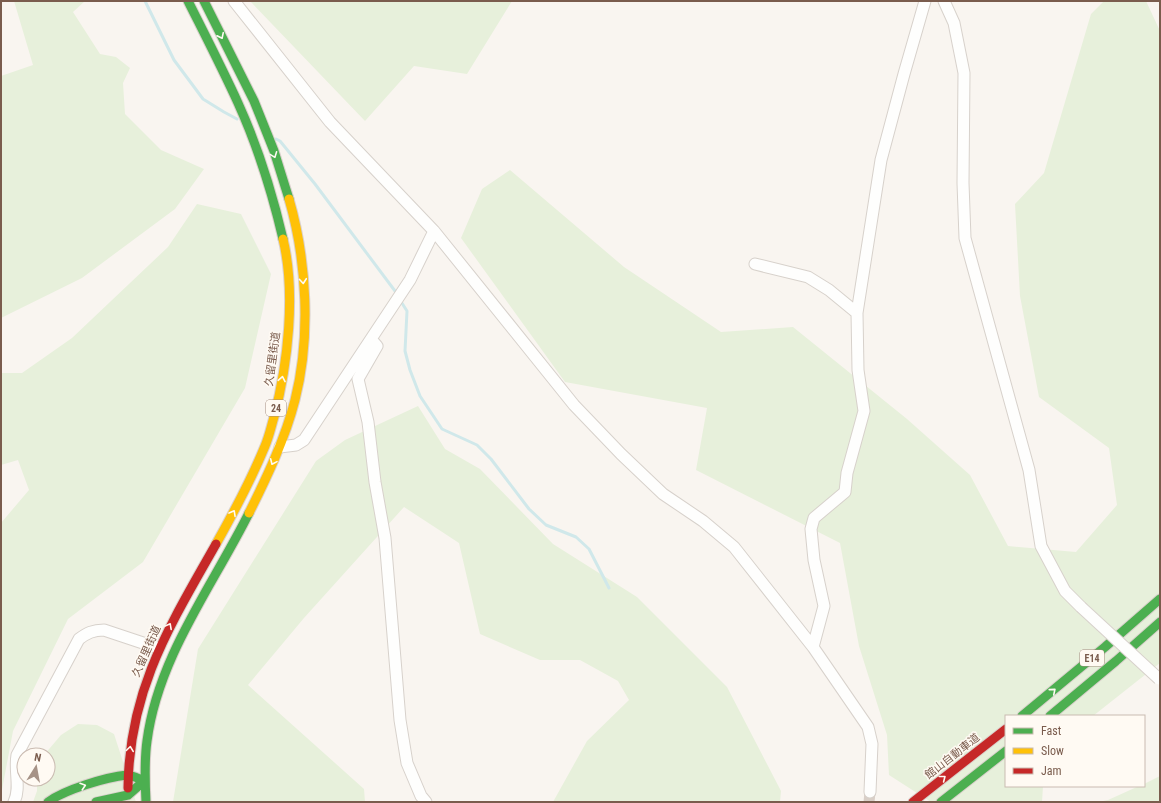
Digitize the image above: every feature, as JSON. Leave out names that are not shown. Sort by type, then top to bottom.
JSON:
[{"type":"main road","name":"久留里街道","points":[[129,798],[129,753],[136,715],[145,680],[158,648],[240,501],[266,445],[279,397],[286,362],[288,278],[284,243],[273,198],[260,158],[238,103],[188,1]]},
{"type":"main road","name":"24","points":[[146,802],[144,781],[146,743],[151,716],[160,687],[182,634],[255,502],[280,447],[296,398],[302,355],[304,282],[291,203],[253,100],[204,1]]},
{"type":"main road","name":"E14","points":[[1023,715],[1160,599]]},
{"type":"main road","name":"E14","points":[[1051,715],[1160,622]]},
{"type":"main road","name":"館山自動車道","points":[[913,802],[1005,730]]},
{"type":"main road","points":[[941,802],[1005,752]]},
{"type":"main road","points":[[48,802],[56,796],[96,782],[128,775],[144,781],[129,798],[96,802]]},
{"type":"street","points":[[234,1],[330,122],[434,231],[574,404],[621,454],[663,494],[703,521],[734,547],[812,647],[868,727],[872,744],[870,792]]},
{"type":"street","points":[[812,647],[824,606],[814,560],[811,529],[814,518],[845,492],[847,473],[864,411],[858,370],[857,313],[881,160],[924,1]]},
{"type":"street","points":[[944,1],[954,23],[964,74],[963,183],[965,238],[1029,470],[1041,546],[1065,591],[1080,607],[1160,679]]},
{"type":"street","points":[[280,447],[296,445],[304,440],[410,280],[434,231]]},
{"type":"street","points":[[755,264],[808,276],[829,290],[857,313]]},
{"type":"street","points":[[371,338],[377,346],[358,379],[368,422],[375,482],[385,538],[400,720],[407,763],[421,796],[426,802]]},
{"type":"street","points":[[14,802],[18,790],[15,770],[17,755],[79,639],[87,633],[95,630],[104,630],[158,648]]},
{"type":"green space","points":[[14,1],[85,1],[73,12],[100,54],[116,57],[130,68],[123,83],[125,114],[161,150],[204,169],[175,209],[82,278],[1,318],[1,76],[33,65]]},
{"type":"green space","points":[[250,1],[512,1],[467,74],[414,66],[365,121]]},
{"type":"green space","points":[[1104,1],[1146,1],[1160,31],[1160,663],[1094,715],[1005,715],[1005,787],[1043,787],[1042,802],[931,802],[889,775],[887,735],[859,646],[840,543],[696,470],[707,408],[565,382],[461,238],[482,189],[510,170],[624,267],[721,332],[793,327],[907,419],[970,475],[1008,546],[1076,552],[1117,505],[1109,448],[1039,397],[1020,296],[1015,204],[1044,173],[1091,14]]},
{"type":"green space","points":[[197,204],[241,214],[271,274],[245,388],[143,562],[68,619],[13,731],[1,795],[1,523],[29,490],[18,460],[1,465],[1,373],[22,373],[72,338],[168,247]]},
{"type":"green space","points":[[418,406],[445,449],[480,469],[553,544],[637,597],[727,687],[781,791],[780,802],[553,802],[587,741],[629,700],[618,681],[580,660],[540,660],[480,634],[459,543],[404,507],[304,618],[248,685],[364,789],[365,802],[173,802],[198,649],[316,461],[345,440]]},
{"type":"green space","points":[[78,724],[97,725],[114,734],[136,802],[33,802],[37,787],[56,787],[56,747],[51,747],[61,735]]},
{"type":"green space","points":[[1160,776],[1160,802],[1098,802],[1108,800],[1137,787],[1145,787],[1145,784]]},
{"type":"waterway","points":[[145,1],[174,60],[203,99],[237,119]]},
{"type":"waterway","points":[[276,139],[280,141],[315,184],[398,295]]},
{"type":"waterway","points":[[400,300],[407,311],[405,351],[410,370],[420,396],[442,429],[477,445],[491,459],[529,509],[546,525],[576,537],[589,549],[609,588]]},
{"type":"tunnel","points":[[869,802],[870,792]]},
{"type":"traffic: fast","points":[[188,1],[232,90],[252,136],[269,187],[283,239]]},
{"type":"traffic: fast","points":[[204,1],[254,101],[274,151],[289,199]]},
{"type":"traffic: fast","points":[[146,802],[145,764],[147,741],[153,710],[162,680],[188,623],[249,513]]},
{"type":"traffic: fast","points":[[1023,715],[1160,599]]},
{"type":"traffic: fast","points":[[1051,715],[1160,622]]},
{"type":"traffic: fast","points":[[941,802],[1005,752]]},
{"type":"traffic: fast","points":[[48,802],[64,793],[108,778],[127,775],[144,781],[128,795],[96,802]]},
{"type":"traffic: slow","points":[[249,513],[281,443],[291,415],[300,376],[305,325],[305,299],[300,248],[289,199]]},
{"type":"traffic: slow","points":[[216,544],[260,459],[269,436],[279,396],[289,328],[290,305],[287,260],[283,239]]},
{"type":"traffic: jam","points":[[128,788],[130,753],[136,720],[144,690],[155,660],[168,632],[216,544]]},
{"type":"traffic: jam","points":[[913,802],[1005,730]]}]
